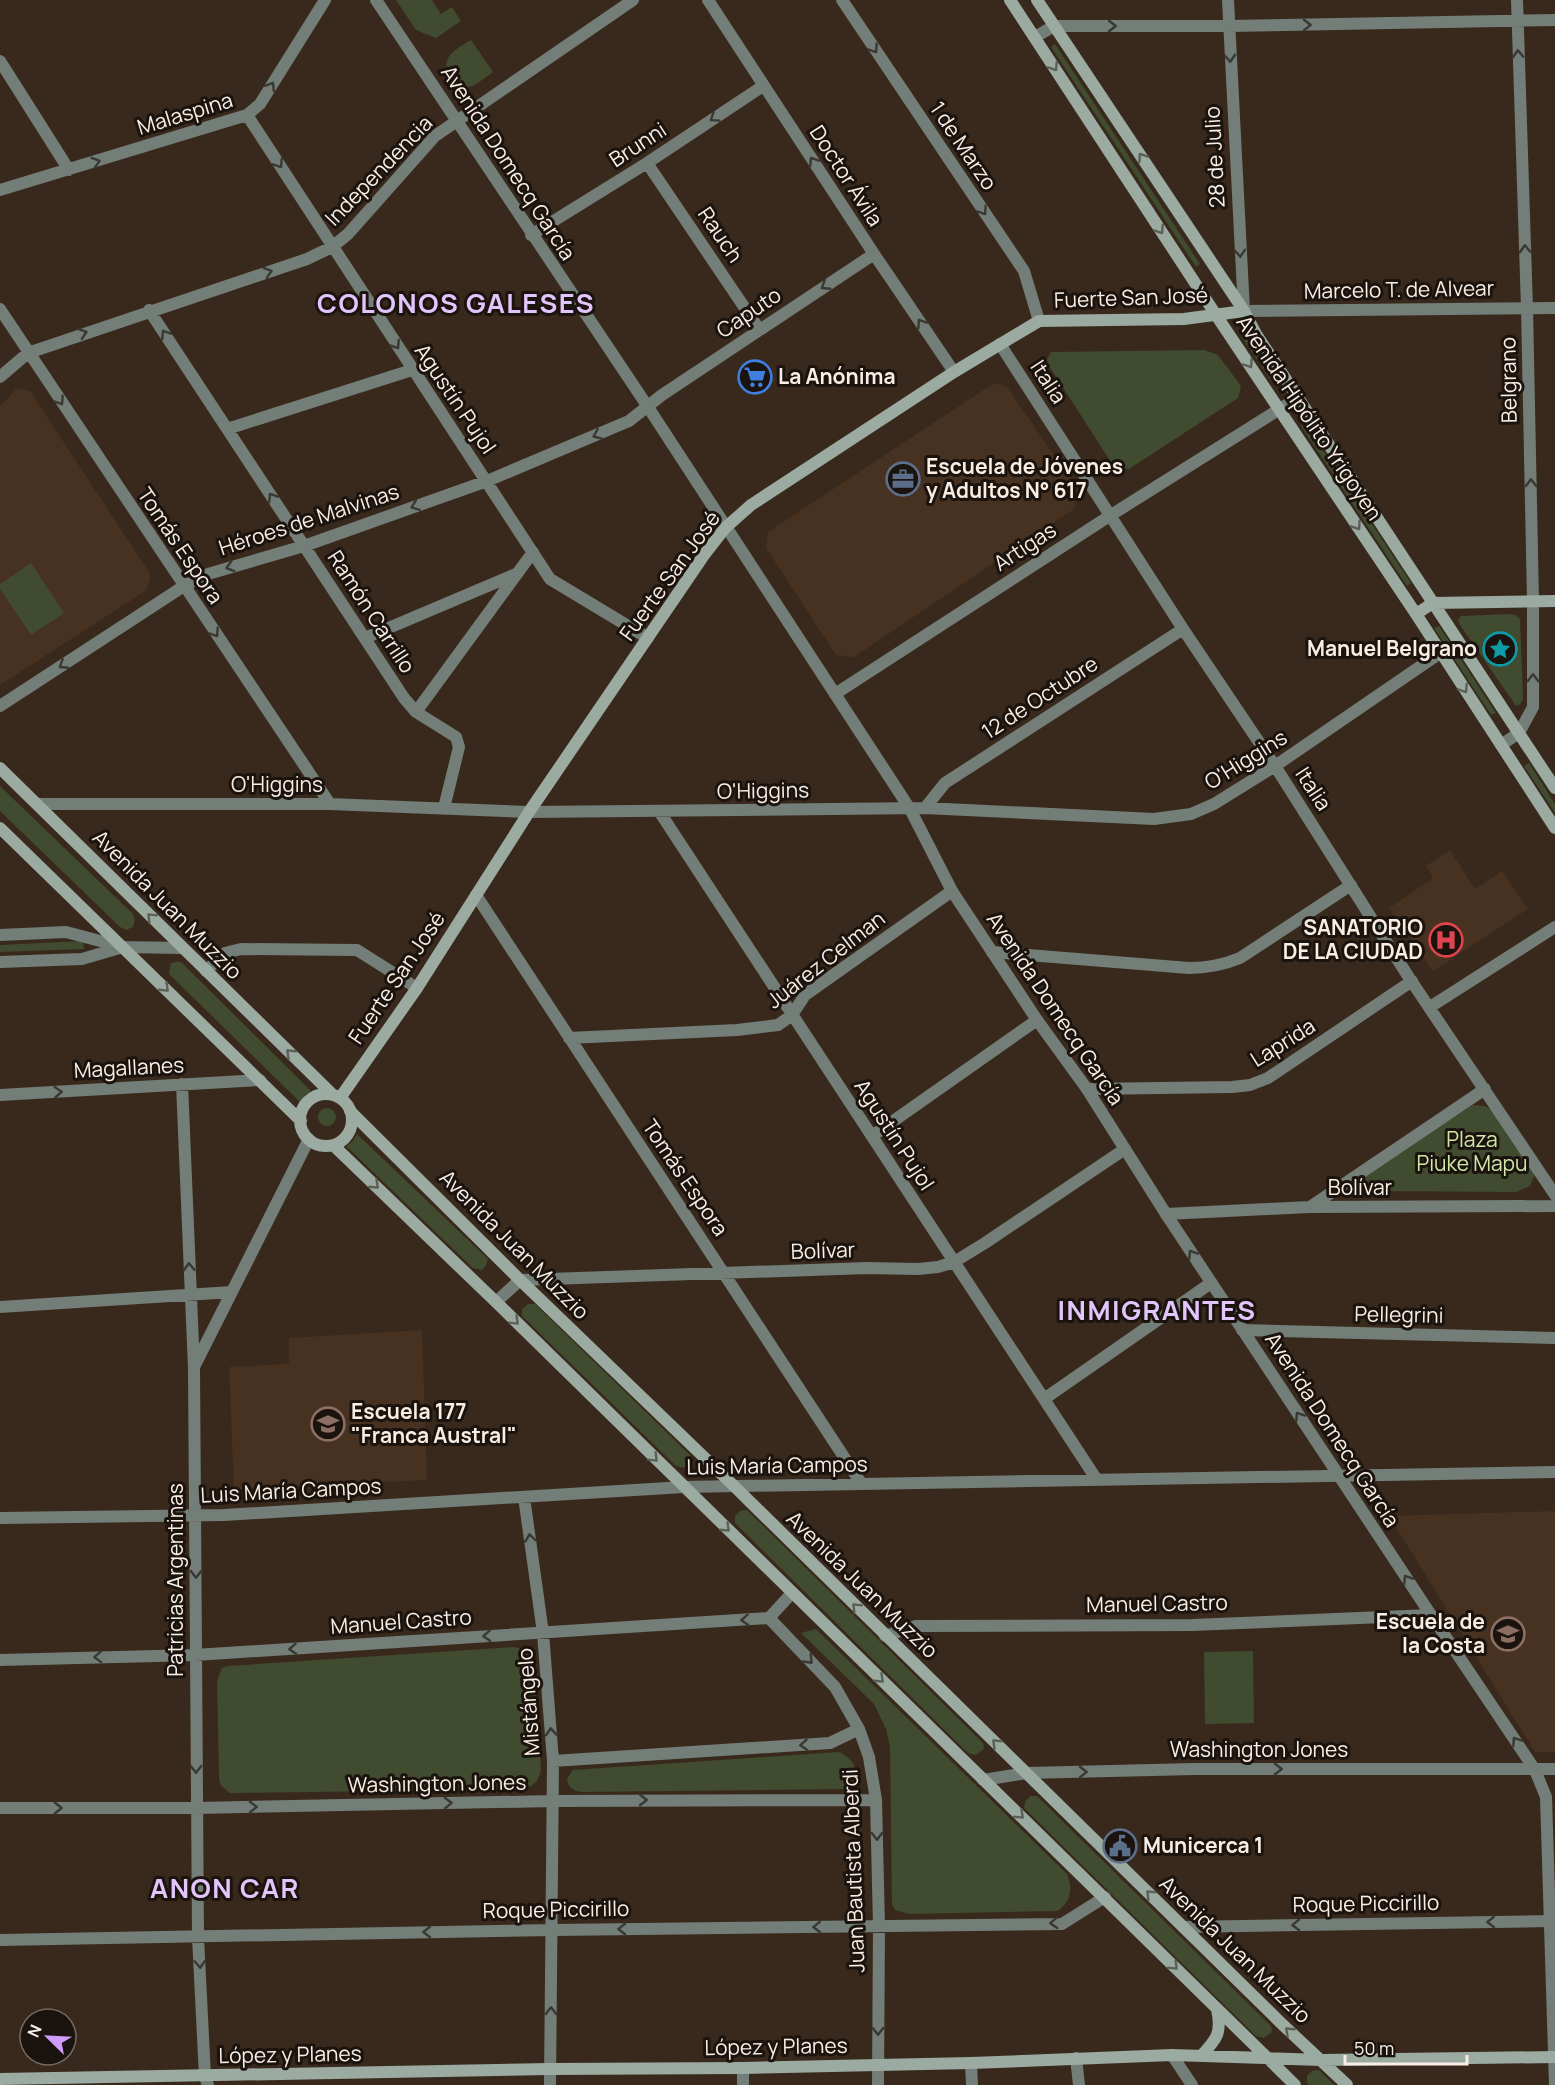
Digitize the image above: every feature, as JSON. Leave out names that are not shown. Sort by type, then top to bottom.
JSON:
[{"type":"main road","name":"Avenida Hipólito Yrigoyen","points":[[1010,0],[1555,828]]},
{"type":"main road","name":"Avenida Hipólito Yrigoyen","points":[[1037,0],[1244,311],[1256,333],[1555,788]]},
{"type":"main road","name":"Fuerte San José","points":[[336,1096],[417,988],[529,812],[704,555],[725,528],[751,505],[954,372],[1039,321],[1184,318],[1244,311]]},
{"type":"main road","points":[[1416,614],[1433,603],[1555,601]]},
{"type":"main road","name":"Avenida Juan Muzzio","points":[[0,768],[336,1096]]},
{"type":"main road","points":[[0,828],[301,1121]]},
{"type":"main road","points":[[323,1094],[336,1096],[350,1111],[351,1127],[347,1135],[333,1145],[316,1144],[304,1132],[301,1121],[303,1108],[308,1101],[323,1094]]},
{"type":"main road","name":"Avenida Juan Muzzio","points":[[350,1111],[519,1280],[735,1487],[1347,2085]]},
{"type":"main road","points":[[333,1145],[1295,2085]]},
{"type":"main road","points":[[1201,2056],[1216,2041],[1220,2025],[1216,2008]]},
{"type":"main road","name":"López y Planes","points":[[0,2079],[205,2082],[550,2069],[971,2063],[1172,2055],[1321,2060],[1554,2057]]},
{"type":"street","name":"Malaspina","points":[[0,190],[247,115],[260,104],[325,0]]},
{"type":"street","name":"Avenida Domecq García","points":[[376,0],[648,407],[910,808],[952,891],[1037,1020],[1087,1089],[1211,1283],[1536,1770],[1546,1797],[1555,2085]]},
{"type":"street","name":"Independencia","points":[[0,377],[28,353],[149,310],[307,259],[332,247],[348,234],[435,136],[633,0]]},
{"type":"street","name":"Doctor Ávila","points":[[708,0],[954,372]]},
{"type":"street","name":"1 de Marzo","points":[[842,0],[1024,272],[1039,321]]},
{"type":"street","name":"28 de Julio","points":[[1228,0],[1244,311]]},
{"type":"street","name":"Belgrano","points":[[1501,745],[1519,733],[1533,707],[1527,308],[1517,0]]},
{"type":"street","points":[[1035,37],[1054,26],[1228,26],[1555,20]]},
{"type":"street","points":[[0,61],[69,170]]},
{"type":"street","name":"Brunni","points":[[531,235],[647,163],[763,86]]},
{"type":"street","name":"Agustín Pujol","points":[[247,115],[550,579],[648,638]]},
{"type":"street","name":"Rauch","points":[[647,163],[759,329]]},
{"type":"street","name":"Caputo","points":[[648,407],[759,329],[874,254]]},
{"type":"street","name":"Marcelo T. de Alvear","points":[[1244,311],[1555,308]]},
{"type":"street","name":"Tomás Espora","points":[[0,309],[330,804]]},
{"type":"street","name":"Ramón Carrillo","points":[[149,310],[364,638],[416,712],[456,737],[459,747],[444,808]]},
{"type":"street","name":"Italia","points":[[1000,344],[1412,981],[1555,1195]]},
{"type":"street","points":[[227,429],[412,370]]},
{"type":"street","name":"Artigas","points":[[835,694],[1111,515],[1299,397]]},
{"type":"street","name":"Héroes de Malvinas","points":[[0,706],[184,586],[208,574],[304,546],[487,481],[629,421],[648,407]]},
{"type":"street","points":[[416,712],[532,552]]},
{"type":"street","points":[[364,638],[517,573]]},
{"type":"street","name":"12 de Octubre","points":[[926,808],[945,783],[1183,629]]},
{"type":"street","name":"O'Higgins","points":[[38,804],[330,804],[529,812],[926,808],[1171,818],[1191,814],[1214,804],[1275,766],[1440,653]]},
{"type":"street","name":"Agustín Pujol","points":[[659,811],[1097,1480]]},
{"type":"street","points":[[992,952],[1206,968],[1240,958],[1351,885]]},
{"type":"street","name":"Juárez Celman","points":[[569,1038],[737,1030],[778,1025],[792,1015],[805,995],[952,891]]},
{"type":"street","name":"Tomás Espora","points":[[476,895],[861,1483]]},
{"type":"street","points":[[1430,1007],[1555,927]]},
{"type":"street","points":[[0,935],[66,932],[123,947],[182,948]]},
{"type":"street","points":[[0,962],[82,958],[123,947]]},
{"type":"street","points":[[206,971],[225,953],[241,949],[357,950],[417,988]]},
{"type":"street","name":"Laprida","points":[[1087,1089],[1250,1085],[1268,1078],[1412,981]]},
{"type":"street","points":[[872,1136],[1037,1020]]},
{"type":"street","name":"Magallanes","points":[[0,1095],[260,1080]]},
{"type":"street","name":"Patricias Argentinas","points":[[182,1084],[194,1368],[196,1808],[198,1937],[205,2082]]},
{"type":"street","points":[[1309,1208],[1485,1089]]},
{"type":"street","points":[[194,1368],[309,1139]]},
{"type":"street","name":"Bolívar","points":[[519,1280],[938,1267],[954,1262],[985,1243],[1125,1149]]},
{"type":"street","name":"Bolívar","points":[[1166,1214],[1309,1208],[1555,1206]]},
{"type":"street","points":[[496,1302],[519,1280]]},
{"type":"street","points":[[1044,1399],[1211,1283]]},
{"type":"street","points":[[0,1307],[232,1292]]},
{"type":"street","name":"Pellegrini","points":[[1242,1330],[1555,1338]]},
{"type":"street","name":"Luis María Campos","points":[[0,1518],[196,1515],[684,1487],[1555,1472]]},
{"type":"street","name":"Mistángelo","points":[[524,1497],[543,1633],[553,1761],[550,2085]]},
{"type":"street","points":[[769,1618],[792,1593]]},
{"type":"street","name":"Manuel Castro","points":[[885,1636],[916,1626],[1192,1624],[1431,1615]]},
{"type":"street","name":"Manuel Castro","points":[[0,1660],[195,1655],[769,1618]]},
{"type":"street","name":"Juan Bautista Alberdi","points":[[769,1618],[835,1687],[859,1729],[869,1757],[876,1800],[879,1926],[878,2085]]},
{"type":"street","name":"Washington Jones","points":[[553,1761],[830,1743],[859,1729]]},
{"type":"street","name":"Washington Jones","points":[[983,1780],[1027,1773],[1194,1769],[1555,1769]]},
{"type":"street","name":"Washington Jones","points":[[0,1808],[196,1808],[553,1801],[876,1800]]},
{"type":"street","name":"Roque Piccirillo","points":[[0,1940],[1062,1924],[1105,1897]]},
{"type":"street","name":"Roque Piccirillo","points":[[1183,1927],[1550,1921]]},
{"type":"street","points":[[1172,2055],[1192,2085]]},
{"type":"street","points":[[1076,2058],[1079,2085]]},
{"type":"street","points":[[971,2063],[972,2085]]},
{"type":"street","points":[[743,2068],[743,2085]]},
{"type":"shaded area","points":[[994,383],[1007,387],[1077,489],[1074,509],[854,657],[836,655],[766,548],[768,532]]},
{"type":"shaded area","points":[[16,389],[30,391],[151,575],[147,590],[0,685],[0,406]]},
{"type":"shaded area","name":"SANATORIO DE LA CIUDAD","points":[[1450,850],[1475,889],[1502,871],[1528,909],[1433,971],[1389,908],[1433,878],[1426,866]]},
{"type":"shaded area","name":"Escuela 177 \"Franca Austral\"","points":[[422,1330],[427,1480],[234,1490],[229,1367],[289,1364],[289,1338]]},
{"type":"shaded area","name":"Escuela de la Costa","points":[[1555,1511],[1555,1752],[1535,1752],[1389,1516]]},
{"type":"green space","points":[[396,0],[432,0],[441,14],[452,7],[461,21],[436,38],[416,30]]},
{"type":"green space","points":[[471,40],[493,72],[481,81],[464,88],[460,87],[446,65],[452,53]]},
{"type":"green space","points":[[1055,44],[1200,264],[1196,267],[1051,47]]},
{"type":"green space","points":[[1245,334],[1276,379],[1272,382],[1241,336]]},
{"type":"green space","points":[[1204,350],[1218,355],[1241,386],[1238,398],[1129,469],[1114,467],[1046,361],[1051,352]]},
{"type":"green space","points":[[1305,423],[1411,583],[1407,586],[1301,426]]},
{"type":"green space","points":[[31,563],[64,613],[31,635],[0,589],[0,584]]},
{"type":"green space","points":[[1511,614],[1520,619],[1523,699],[1516,706],[1458,620],[1461,616]]},
{"type":"green space","points":[[1439,626],[1496,713],[1491,715],[1434,628]]},
{"type":"green space","points":[[1529,763],[1555,804],[1555,813],[1524,766]]},
{"type":"green space","points":[[0,786],[133,914],[135,920],[133,927],[126,930],[120,927],[0,811]]},
{"type":"green space","points":[[83,941],[84,949],[0,952],[0,945]]},
{"type":"green space","points":[[181,962],[311,1091],[300,1102],[169,974],[171,963]]},
{"type":"green space","name":"Plaza Piuke Mapu","points":[[1473,1105],[1485,1106],[1493,1111],[1535,1174],[1530,1186],[1516,1192],[1369,1191],[1363,1183],[1366,1174]]},
{"type":"green space","points":[[327,1108],[333,1111],[336,1117],[333,1123],[327,1126],[321,1123],[318,1117],[321,1111]]},
{"type":"green space","points":[[357,1134],[488,1259],[482,1270],[473,1268],[346,1146]]},
{"type":"green space","points":[[528,1304],[535,1304],[690,1455],[691,1461],[684,1468],[676,1466],[522,1316],[522,1309]]},
{"type":"green space","points":[[747,1510],[983,1743],[984,1749],[976,1755],[968,1753],[735,1523],[735,1516],[740,1511]]},
{"type":"green space","points":[[816,1629],[1067,1874],[1070,1894],[1066,1903],[1058,1911],[910,1914],[895,1910],[892,1904],[890,1747],[886,1729],[874,1704],[801,1633]]},
{"type":"green space","points":[[514,1647],[527,1652],[534,1663],[541,1770],[535,1783],[530,1786],[522,1789],[230,1793],[221,1786],[217,1681],[222,1668]]},
{"type":"green space","points":[[1253,1651],[1254,1723],[1205,1724],[1204,1652]]},
{"type":"green space","points":[[839,1752],[850,1759],[855,1769],[854,1779],[845,1789],[581,1792],[571,1788],[567,1779],[573,1770]]},
{"type":"green space","points":[[1030,1796],[1037,1796],[1271,2026],[1272,2032],[1264,2038],[1256,2036],[1024,1808]]},
{"type":"green space","points":[[1319,2070],[1334,2085],[1309,2085],[1307,2083],[1307,2076],[1312,2071]]},
{"type":"place","name":"La Anónima","points":[[755,377]]},
{"type":"place","name":"Escuela de Jóvenes y Adultos N° 617","points":[[903,479]]},
{"type":"place","name":"Manuel Belgrano","points":[[1500,649]]},
{"type":"place","name":"SANATORIO DE LA CIUDAD","points":[[1446,940]]},
{"type":"place","name":"Escuela 177 \"Franca Austral\"","points":[[328,1424]]},
{"type":"place","name":"Escuela de la Costa","points":[[1508,1634]]},
{"type":"place","name":"Municerca 1","points":[[1120,1846]]},
{"type":"district","name":"COLONOS GALESES","points":[[456,304]]},
{"type":"district","name":"INMIGRANTES","points":[[1157,1311]]},
{"type":"district","name":"ANON CAR","points":[[225,1889]]}]
